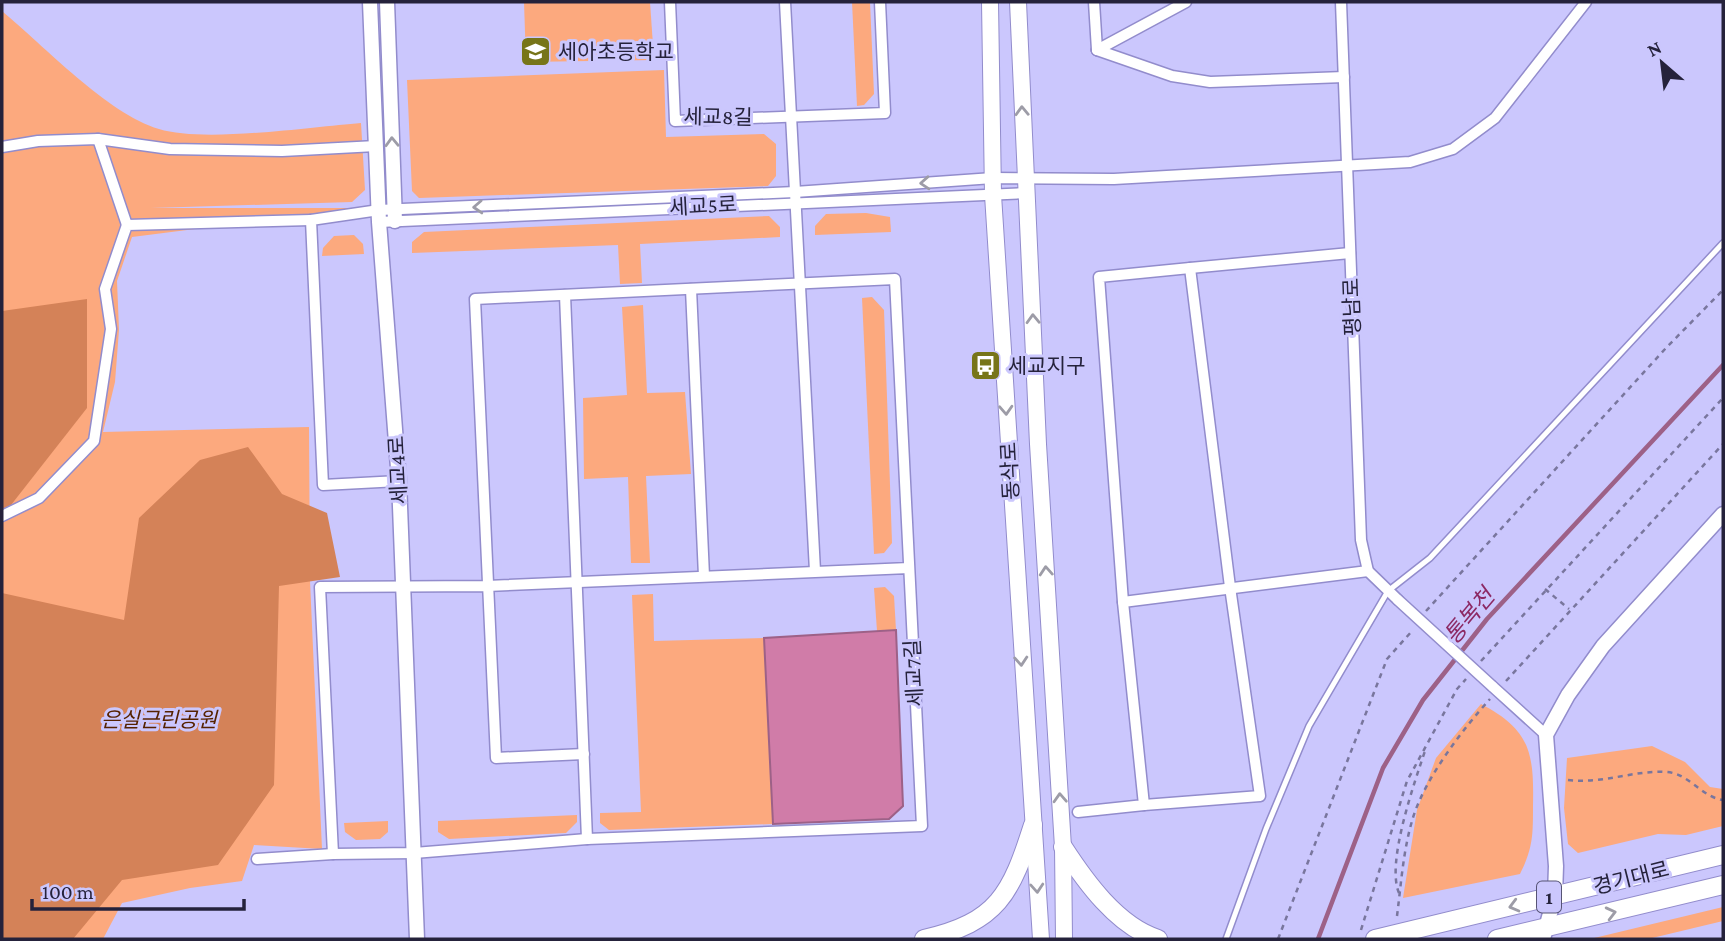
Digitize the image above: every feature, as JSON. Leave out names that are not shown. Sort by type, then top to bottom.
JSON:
[{"type":"main road","name":"동삭로","points":[[990,2],[993,187],[1041,939]]},
{"type":"main road","name":"동삭로","points":[[1018,2],[1038,444],[1063,847],[1065,939]]},
{"type":"main road","points":[[924,939],[969,925],[989,914],[1002,898],[1019,867],[1033,825]]},
{"type":"main road","points":[[1063,847],[1086,883],[1129,922],[1158,939]]},
{"type":"main road","name":"경기대로","points":[[1375,939],[1723,855]]},
{"type":"main road","name":"경기대로","points":[[1497,939],[1545,934],[1723,885]]},
{"type":"street","name":"세교4로","points":[[370,2],[379,216],[400,481],[417,939]]},
{"type":"street","points":[[387,2],[395,216]]},
{"type":"street","name":"세교8길","points":[[670,2],[675,121],[885,113],[880,2]]},
{"type":"street","points":[[785,2],[815,571]]},
{"type":"street","points":[[1094,2],[1097,50]]},
{"type":"street","points":[[1097,50],[1186,2]]},
{"type":"street","name":"평남로","points":[[1341,2],[1361,540],[1368,571]]},
{"type":"street","points":[[1026,186],[1410,162],[1453,149],[1494,118],[1586,2]]},
{"type":"street","points":[[1097,50],[1172,76],[1210,82],[1344,77]]},
{"type":"street","points":[[2,147],[38,141],[98,139],[170,149],[282,151],[376,146]]},
{"type":"street","points":[[2,516],[39,498],[94,441],[111,329],[105,289],[127,225],[98,139]]},
{"type":"street","name":"세교5로","points":[[795,196],[1026,186]]},
{"type":"street","name":"세교5로","points":[[127,225],[312,220],[1026,186]]},
{"type":"street","points":[[312,220],[323,485],[400,481]]},
{"type":"street","points":[[1144,805],[1123,602],[1099,277],[1350,253]]},
{"type":"street","points":[[1078,812],[1260,796],[1230,587],[1190,268]]},
{"type":"street","name":"세교7길","points":[[257,859],[414,853],[587,839],[922,827],[895,279],[475,299],[486,586],[496,758],[584,754]]},
{"type":"street","points":[[691,289],[704,576]]},
{"type":"street","points":[[565,295],[587,839]]},
{"type":"street","points":[[1545,934],[1555,895],[1546,735],[1568,695],[1603,646],[1723,514]]},
{"type":"street","points":[[333,854],[320,587],[486,586],[909,568]]},
{"type":"street","points":[[1123,602],[1368,571],[1546,735]]},
{"type":"lane","points":[[1226,939],[1266,829],[1309,726],[1388,591],[1430,558],[1723,243]]},
{"type":"path","points":[[1420,619],[1434,599],[1723,290]]},
{"type":"path","points":[[1475,669],[1545,589],[1723,398]]},
{"type":"path","points":[[1395,934],[1412,819],[1432,779],[1469,722],[1495,689],[1723,444]]},
{"type":"path","points":[[1545,589],[1569,609]]},
{"type":"path","points":[[1278,939],[1387,659],[1413,629]]},
{"type":"path","points":[[1357,939],[1376,891],[1407,781],[1466,679]]},
{"type":"path","points":[[1399,895],[1393,880],[1395,868],[1410,796],[1429,742]]},
{"type":"path","points":[[1568,780],[1592,782],[1667,772],[1686,778],[1711,798],[1723,800]]},
{"type":"green space","points":[[524,2],[650,2],[654,60],[526,62]]},
{"type":"green space","points":[[852,2],[870,2],[874,94],[864,105],[857,106]]},
{"type":"green space","name":"은실근린공원","points":[[2,11],[98,94],[139,121],[159,129],[202,135],[361,123],[365,190],[352,202],[151,208],[362,208],[132,237],[117,281],[119,330],[115,382],[103,432],[309,427],[310,581],[322,849],[254,845],[242,881],[190,888],[122,903],[103,939],[2,939]]},
{"type":"green space","points":[[664,70],[666,137],[764,134],[776,144],[776,176],[768,186],[419,198],[412,191],[407,80]]},
{"type":"green space","points":[[866,213],[890,217],[891,232],[815,235],[815,226],[826,214]]},
{"type":"green space","points":[[769,216],[780,227],[780,237],[640,244],[642,283],[620,284],[618,245],[412,253],[412,242],[424,232]]},
{"type":"green space","points":[[354,235],[363,244],[364,254],[322,256],[323,248],[334,236]]},
{"type":"green space","points":[[872,297],[884,310],[892,543],[884,553],[874,554],[862,298]]},
{"type":"green space","points":[[87,299],[87,408],[11,505],[2,509],[2,311]]},
{"type":"green space","points":[[643,305],[647,393],[685,392],[691,474],[646,476],[650,563],[631,563],[628,477],[584,479],[583,398],[627,395],[622,307]]},
{"type":"green space","points":[[248,447],[282,494],[327,513],[340,577],[279,586],[274,785],[218,865],[122,880],[73,939],[2,939],[2,593],[124,620],[139,518],[200,460]]},
{"type":"green space","points":[[885,587],[894,596],[896,630],[877,631],[874,588]]},
{"type":"green space","points":[[653,594],[654,641],[764,638],[773,824],[609,830],[600,823],[600,813],[641,812],[632,595]]},
{"type":"green space","points":[[1481,704],[1498,714],[1520,734],[1530,758],[1533,825],[1530,849],[1524,865],[1520,874],[1403,898],[1417,810],[1436,758]]},
{"type":"green space","points":[[1652,746],[1685,762],[1710,787],[1723,789],[1723,826],[1686,835],[1658,834],[1578,853],[1568,844],[1564,808],[1567,758]]},
{"type":"green space","points":[[577,815],[577,822],[566,833],[449,839],[438,832],[438,821]]},
{"type":"green space","points":[[388,821],[388,832],[380,839],[356,840],[345,832],[344,823]]},
{"type":"green space","points":[[1723,907],[1723,921],[1648,939],[1590,939]]},
{"type":"shaded area","points":[[896,630],[903,806],[889,819],[773,824],[764,638]]},
{"type":"waterway","name":"통복천","points":[[1318,939],[1383,768],[1423,700],[1487,619],[1723,365]]},
{"type":"place","name":"세아초등학교","points":[[535,52]]},
{"type":"place","name":"세교지구","points":[[985,366]]}]
